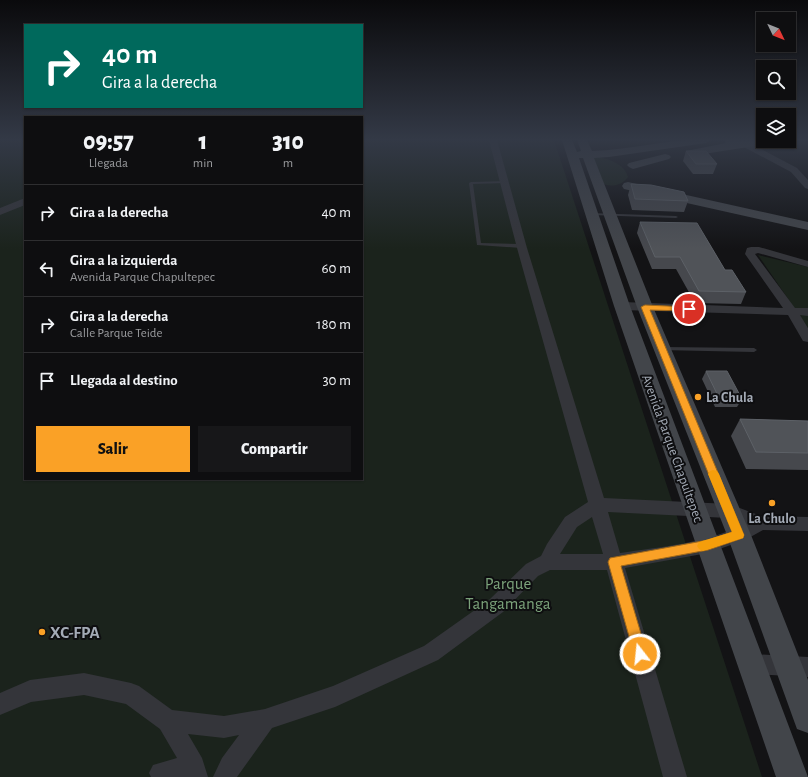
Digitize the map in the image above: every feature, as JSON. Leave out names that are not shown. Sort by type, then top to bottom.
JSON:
[{"type":"main road","name":"Avenida Parque Chapultepec","points":[[597,176],[611,197],[645,307],[739,535],[787,666],[808,718]]},
{"type":"main road","points":[[611,197],[632,176]]},
{"type":"main road","points":[[611,197],[808,222],[808,226],[611,197]]},
{"type":"main road","name":"Avenida Parque Chapultepec","points":[[611,197],[622,306],[792,777]]},
{"type":"street","points":[[503,176],[521,246],[614,562],[675,777]]},
{"type":"street","points":[[799,176],[808,186]]},
{"type":"street","points":[[0,212],[24,201]]},
{"type":"street","points":[[808,264],[759,250],[751,250],[750,254],[792,312],[808,338]]},
{"type":"street","points":[[622,306],[808,312]]},
{"type":"street","points":[[548,562],[553,550],[571,522],[597,505],[696,511],[729,511],[762,523],[808,524]]},
{"type":"street","points":[[168,721],[224,727],[265,720],[335,696],[431,653],[496,606],[532,570],[548,562],[614,562],[708,545],[739,535],[762,523]]},
{"type":"street","points":[[751,664],[808,667]]},
{"type":"street","points":[[0,704],[30,691],[84,684],[131,694],[168,721],[195,771],[161,772]]},
{"type":"street","points":[[225,777],[230,766],[265,720]]},
{"type":"lane","points":[[505,182],[471,183],[479,244],[521,246]]},
{"type":"lane","points":[[611,197],[676,217]]},
{"type":"lane","points":[[662,349],[754,350]]},
{"type":"green space","name":"Parque Tangamanga","points":[[0,176],[24,176],[24,480],[363,480],[363,176],[566,176],[762,777],[0,777]]},
{"type":"green space","points":[[601,176],[628,177],[618,185],[611,186],[604,184]]},
{"type":"green space","points":[[758,255],[808,267],[808,328]]},
{"type":"building","points":[[631,184],[651,185],[684,192],[688,201],[635,199]]},
{"type":"building","points":[[640,222],[697,223],[725,270],[732,270],[746,292],[699,291],[680,257],[655,257]]},
{"type":"building","points":[[706,371],[727,371],[742,399],[719,398]]},
{"type":"building","points":[[740,419],[808,421],[808,453],[756,452]]},
{"type":"slow traffic","points":[[703,546],[739,535],[713,474]]},
{"type":"place","name":"La Chula","points":[[698,397]]},
{"type":"place","name":"La Chulo","points":[[772,503]]},
{"type":"place","name":"XC-FPA","points":[[42,632]]},
{"type":"route","points":[[640,654],[614,562],[708,545],[739,535],[645,307],[689,309]]}]
